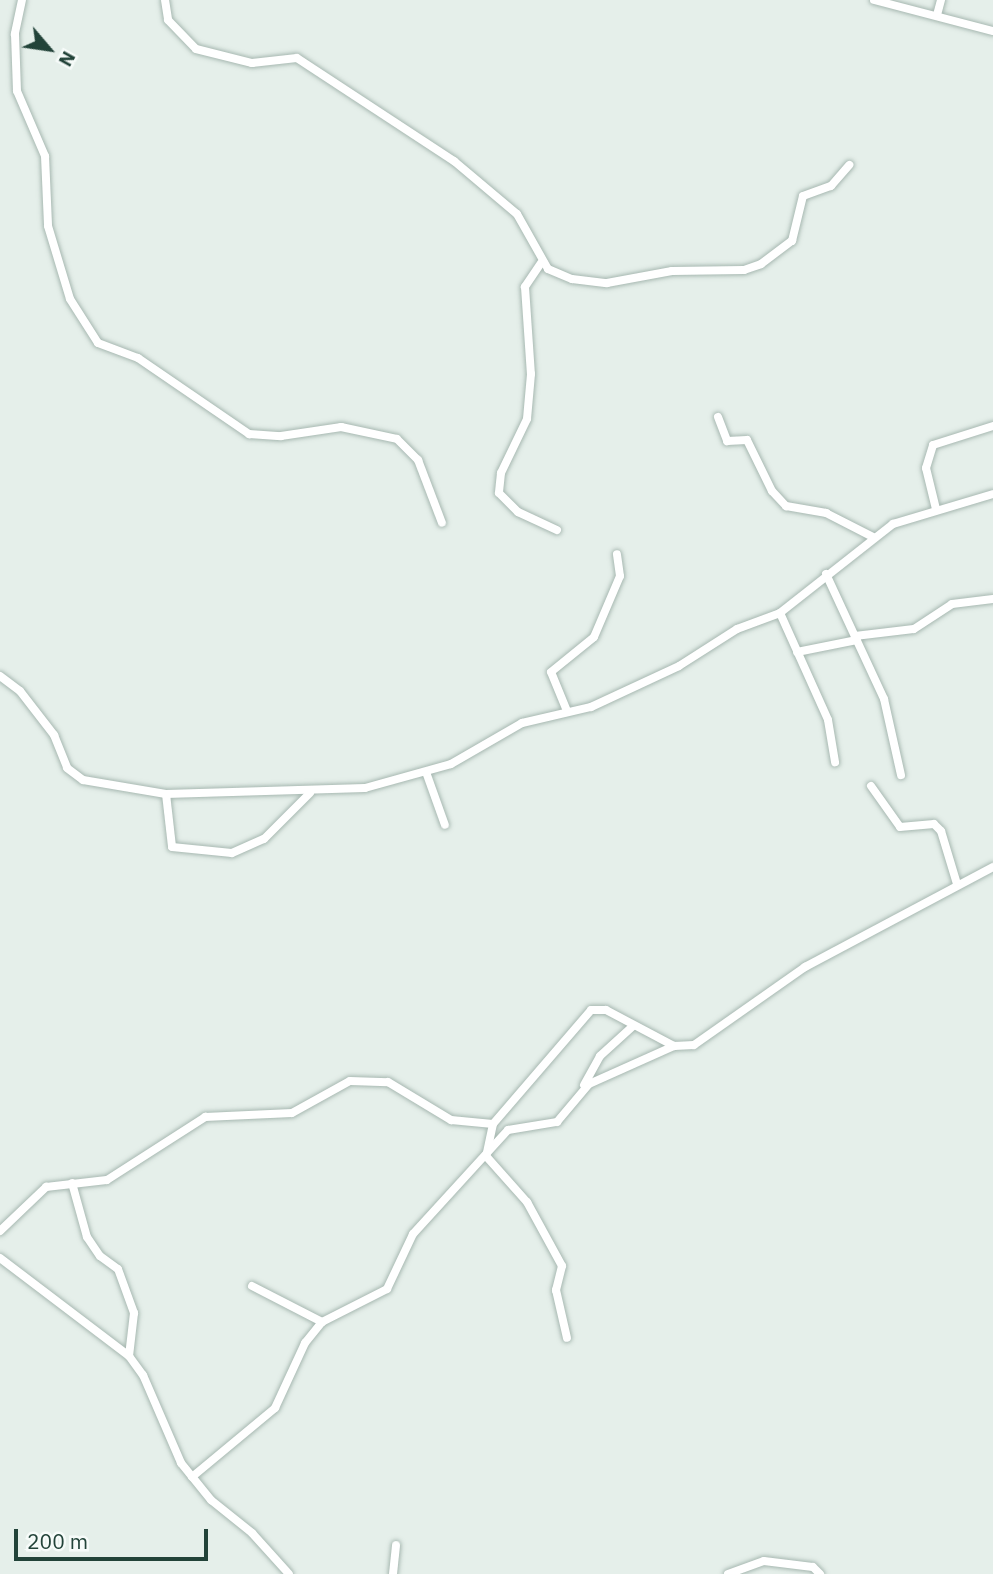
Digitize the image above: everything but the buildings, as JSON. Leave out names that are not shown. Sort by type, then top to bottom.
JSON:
[{"type":"street","points":[[22,0],[15,34],[17,91],[45,156],[48,226],[70,299],[98,343],[144,362],[249,434],[281,436],[341,427],[397,439],[418,460],[442,523]]},
{"type":"street","points":[[165,0],[168,20],[196,49],[253,64],[297,58],[454,161],[517,214],[541,263],[560,276],[595,284],[673,271],[744,270],[782,253],[798,230],[803,196],[831,186],[849,165]]},
{"type":"street","points":[[874,0],[993,31]]},
{"type":"street","points":[[937,15],[941,0]]},
{"type":"street","points":[[541,263],[525,287],[531,374],[527,419],[501,473],[499,493],[519,512],[557,530]]},
{"type":"street","points":[[718,417],[727,441],[747,440],[772,491],[786,506],[827,513],[873,537]]},
{"type":"street","points":[[936,509],[926,468],[933,444],[993,426]]},
{"type":"street","points":[[0,677],[20,691],[54,735],[74,774],[166,794],[310,793],[365,788],[426,772],[470,755],[522,723],[591,707],[679,666],[737,629],[780,613],[873,537],[936,509],[993,494]]},
{"type":"street","points":[[567,711],[551,672],[594,637],[621,576],[617,555]]},
{"type":"street","points":[[826,574],[884,699],[901,775]]},
{"type":"street","points":[[797,652],[856,638],[914,629],[952,604],[993,598]]},
{"type":"street","points":[[780,613],[828,720],[835,762]]},
{"type":"street","points":[[426,772],[445,825]]},
{"type":"street","points":[[871,786],[900,827],[934,824],[941,831],[957,884]]},
{"type":"street","points":[[166,794],[172,847],[232,853],[264,839],[310,793]]},
{"type":"street","points":[[581,1091],[674,1046],[694,1045],[805,967],[993,867]]},
{"type":"street","points":[[486,1156],[493,1124],[592,1010],[606,1010],[633,1027],[674,1046]]},
{"type":"street","points":[[192,1477],[266,1418],[304,1343],[322,1322],[387,1289],[413,1234],[511,1128],[561,1119],[581,1091],[600,1056],[633,1027]]},
{"type":"street","points":[[0,1231],[46,1187],[72,1183],[91,1184],[129,1170],[205,1117],[292,1113],[362,1079],[401,1087],[458,1123],[493,1124]]},
{"type":"street","points":[[486,1156],[527,1202],[562,1266],[556,1290],[567,1338]]},
{"type":"street","points":[[72,1183],[87,1237],[95,1251],[118,1269],[134,1313],[129,1356]]},
{"type":"street","points":[[0,1258],[129,1356],[192,1477],[289,1574]]},
{"type":"street","points":[[252,1286],[322,1322]]},
{"type":"street","points":[[393,1574],[396,1545]]},
{"type":"street","points":[[727,1574],[764,1561],[813,1567],[820,1574]]}]
